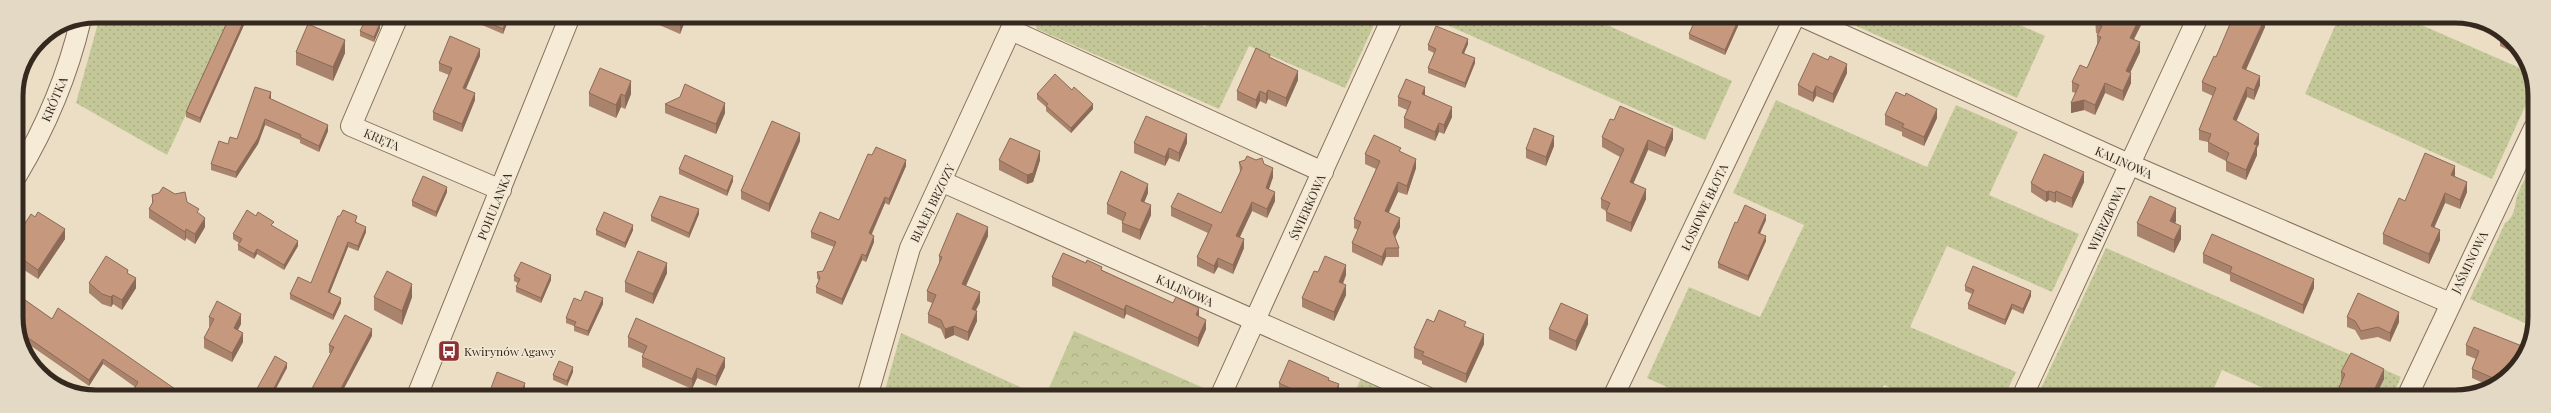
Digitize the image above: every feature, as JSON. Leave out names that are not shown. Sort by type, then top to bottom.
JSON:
[{"type":"street","name":"KRĘTA","points":[[395,23],[351,126],[501,190]]},
{"type":"street","name":"POHULANKA","points":[[419,390],[567,23]]},
{"type":"street","points":[[1014,23],[1323,172]]},
{"type":"street","name":"BIAŁEJ BRZOZY","points":[[869,390],[910,248],[943,182],[1014,23]]},
{"type":"street","name":"ŚWIERKOWA","points":[[1223,390],[1256,322],[1390,23]]},
{"type":"street","name":"ŁOSIOWE BŁOTA","points":[[1616,390],[1791,23]]},
{"type":"street","name":"KALINOWA","points":[[1817,23],[2131,165],[2450,303]]},
{"type":"street","name":"WIERZBOWA","points":[[2025,390],[2131,165],[2195,23]]},
{"type":"street","name":"KRÓTKA","points":[[23,164],[52,107],[74,48],[80,25]]},
{"type":"street","name":"JAŚMINOWA","points":[[2410,390],[2528,140]]},
{"type":"street","name":"KALINOWA","points":[[943,182],[1411,390]]},
{"type":"green space","points":[[98,23],[229,23],[167,155],[76,103]]},
{"type":"green space","points":[[1035,23],[1196,23],[1205,27],[1206,23],[1375,23],[1345,88],[1249,46],[1219,109],[1037,29]]},
{"type":"green space","points":[[1443,23],[1603,23],[1732,81],[1705,140]]},
{"type":"green space","points":[[1850,23],[2016,23],[2045,36],[2017,98]]},
{"type":"green space","points":[[2336,23],[2417,23],[2522,69],[2527,82],[2528,100],[2492,179],[2305,94]]},
{"type":"green space","points":[[1776,100],[1927,167],[1956,105],[2018,132],[1989,195],[2079,234],[2052,292],[1947,246],[1910,327],[2016,372],[2007,390],[1895,390],[1884,385],[1882,390],[1674,390],[1647,378],[1689,287],[1760,317],[1804,225],[1733,193]]},
{"type":"green space","points":[[2528,172],[2527,324],[2470,299],[2505,223],[2513,214],[2517,196]]},
{"type":"green space","points":[[2106,248],[2401,377],[2395,390],[2268,390],[2222,370],[2213,390],[2040,390]]},
{"type":"green space","points":[[1074,331],[1206,389],[1206,390],[1048,390]]},
{"type":"green space","points":[[901,333],[1027,390],[885,390]]},
{"type":"green space","points":[[1361,378],[1388,390],[1356,390]]},
{"type":"building","points":[[227,23],[243,23],[200,118],[186,112]]},
{"type":"building","points":[[364,23],[380,23],[374,37],[360,31]]},
{"type":"building","points":[[489,23],[505,23],[503,29]]},
{"type":"building","points":[[1694,23],[1737,23],[1725,50],[1689,34]]},
{"type":"building","points":[[2096,23],[2137,23],[2130,38],[2140,42],[2126,71],[2131,73],[2123,91],[2105,83],[2095,105],[2084,100],[2071,103],[2079,85],[2072,82],[2080,65],[2087,68],[2101,37],[2097,36],[2102,26]]},
{"type":"building","points":[[2230,23],[2263,23],[2242,68],[2260,76],[2254,90],[2247,87],[2233,119],[2259,134],[2254,144],[2257,145],[2246,170],[2226,161],[2229,153],[2208,142],[2211,134],[2199,130],[2216,88],[2202,82],[2214,56],[2216,57]]},
{"type":"building","points":[[308,24],[345,40],[333,67],[296,52]]},
{"type":"building","points":[[1436,26],[1468,39],[1462,53],[1475,58],[1465,83],[1428,68],[1436,49],[1428,45]]},
{"type":"building","points":[[450,36],[480,49],[463,88],[475,93],[462,124],[433,112],[452,68],[439,63]]},
{"type":"building","points":[[1256,48],[1270,55],[1269,57],[1298,71],[1286,98],[1268,90],[1266,94],[1260,91],[1256,100],[1237,91]]},
{"type":"building","points":[[1813,53],[1828,60],[1830,56],[1847,64],[1833,94],[1816,86],[1813,93],[1798,85]]},
{"type":"building","points":[[600,68],[631,81],[625,96],[621,94],[616,105],[589,93]]},
{"type":"building","points":[[1055,74],[1072,90],[1074,87],[1093,104],[1071,128],[1046,106],[1048,104],[1037,94]]},
{"type":"building","points":[[1406,79],[1425,87],[1422,94],[1452,107],[1444,125],[1439,123],[1435,132],[1404,118],[1411,102],[1398,97]]},
{"type":"building","points":[[685,84],[725,103],[716,124],[665,104],[680,97]]},
{"type":"building","points":[[255,87],[271,92],[269,98],[328,125],[319,146],[300,137],[301,135],[265,119],[258,138],[236,172],[211,164],[219,141],[228,144],[230,137],[237,139]]},
{"type":"building","points":[[1896,92],[1905,96],[1906,93],[1937,109],[1924,137],[1902,127],[1904,124],[1885,115]]},
{"type":"building","points":[[1620,106],[1673,129],[1665,148],[1648,140],[1630,182],[1646,189],[1631,223],[1606,212],[1610,203],[1601,199],[1624,149],[1602,137],[1610,119],[1614,120]]},
{"type":"building","points":[[1146,116],[1187,134],[1179,153],[1169,148],[1165,157],[1134,143]]},
{"type":"building","points":[[772,121],[800,133],[769,204],[741,191]]},
{"type":"building","points":[[1534,128],[1554,136],[1546,157],[1526,149]]},
{"type":"building","points":[[1374,135],[1401,148],[1399,151],[1416,159],[1407,186],[1398,182],[1385,211],[1400,218],[1393,232],[1399,248],[1386,248],[1382,257],[1352,243],[1361,222],[1354,219],[1380,161],[1365,154]]},
{"type":"building","points":[[1010,138],[1040,151],[1033,173],[1027,175],[999,160]]},
{"type":"building","points":[[876,147],[906,160],[889,199],[885,197],[869,233],[874,236],[866,256],[862,254],[842,299],[816,287],[820,278],[817,272],[823,271],[836,242],[811,232],[820,212],[839,220],[868,154],[872,155]]},
{"type":"building","points":[[2425,153],[2455,166],[2451,175],[2467,182],[2460,200],[2445,193],[2431,226],[2440,230],[2429,254],[2383,234],[2399,198],[2405,201]]},
{"type":"building","points":[[2044,154],[2084,172],[2072,198],[2056,191],[2055,193],[2049,191],[2046,192],[2031,183]]},
{"type":"building","points":[[685,155],[733,176],[727,191],[679,169]]},
{"type":"building","points":[[1247,156],[1256,160],[1262,158],[1264,164],[1273,168],[1266,188],[1275,192],[1267,209],[1252,202],[1236,236],[1244,239],[1233,265],[1218,258],[1214,266],[1197,257],[1212,225],[1171,207],[1178,193],[1221,213],[1242,168],[1239,162],[1245,160]]},
{"type":"building","points":[[1121,171],[1148,184],[1141,201],[1151,205],[1140,230],[1122,223],[1126,213],[1107,204]]},
{"type":"building","points":[[423,176],[447,187],[436,212],[412,201]]},
{"type":"building","points":[[163,187],[175,194],[185,192],[187,202],[199,209],[197,212],[205,218],[195,234],[186,229],[185,232],[149,209],[153,202],[152,195],[159,193]]},
{"type":"building","points":[[660,196],[699,209],[689,233],[651,216]]},
{"type":"building","points":[[2150,196],[2176,208],[2170,221],[2181,226],[2174,240],[2137,223]]},
{"type":"building","points":[[1745,205],[1766,215],[1758,233],[1766,236],[1748,276],[1718,263],[1735,222],[1737,223]]},
{"type":"building","points":[[247,210],[256,216],[258,212],[274,222],[271,225],[298,241],[284,265],[257,249],[254,254],[238,245],[242,239],[233,234]]},
{"type":"building","points":[[343,210],[357,216],[355,222],[366,227],[358,246],[348,242],[328,292],[341,298],[333,315],[290,294],[298,277],[311,283],[338,216],[340,216]]},
{"type":"building","points":[[38,212],[65,229],[38,270],[23,260],[23,226],[31,214],[35,217]]},
{"type":"building","points":[[604,212],[633,225],[625,243],[596,230]]},
{"type":"building","points":[[957,213],[988,227],[962,284],[980,292],[972,309],[977,311],[968,332],[954,326],[945,329],[941,320],[928,314],[936,295],[927,291],[942,257],[939,256]]},
{"type":"building","points":[[2212,234],[2314,279],[2303,305],[2230,272],[2232,267],[2203,254]]},
{"type":"building","points":[[638,251],[667,263],[653,294],[625,282]]},
{"type":"building","points":[[1063,253],[1086,263],[1087,260],[1102,267],[1101,270],[1173,303],[1176,297],[1199,308],[1196,315],[1206,320],[1198,338],[1126,305],[1124,310],[1052,277]]},
{"type":"building","points":[[106,256],[128,270],[127,273],[136,278],[122,300],[113,295],[111,297],[102,294],[89,283]]},
{"type":"building","points":[[1325,256],[1346,265],[1339,282],[1346,285],[1334,312],[1302,298],[1314,271],[1318,272]]},
{"type":"building","points":[[521,262],[551,275],[541,298],[516,287],[520,279],[514,276]]},
{"type":"building","points":[[1973,266],[2031,291],[2023,309],[2012,304],[2005,320],[1968,304],[1974,290],[1965,286]]},
{"type":"building","points":[[387,271],[412,284],[402,311],[374,297]]},
{"type":"building","points":[[585,291],[603,298],[588,331],[574,326],[576,322],[566,318],[574,298],[581,301]]},
{"type":"building","points":[[2358,293],[2399,312],[2390,333],[2378,327],[2361,331],[2355,321],[2347,317]]},
{"type":"building","points":[[23,299],[52,319],[58,308],[177,390],[133,390],[138,382],[103,359],[89,380],[26,336],[23,321]]},
{"type":"building","points":[[217,301],[241,314],[234,328],[243,333],[232,353],[204,338],[214,319],[209,317]]},
{"type":"building","points":[[1561,303],[1588,315],[1576,341],[1549,329]]},
{"type":"building","points":[[1439,310],[1466,322],[1464,326],[1484,334],[1466,374],[1422,355],[1424,352],[1414,348],[1427,319],[1434,322]]},
{"type":"building","points":[[345,315],[372,329],[340,390],[311,390],[334,347],[329,345]]},
{"type":"building","points":[[636,318],[725,358],[716,376],[697,368],[692,379],[642,357],[647,346],[628,337]]},
{"type":"building","points":[[2474,327],[2522,346],[2516,357],[2507,369],[2494,378],[2472,369],[2479,351],[2466,345]]},
{"type":"building","points":[[2351,353],[2384,369],[2374,390],[2338,390],[2345,374],[2341,372]]},
{"type":"building","points":[[275,356],[287,363],[273,390],[256,390]]},
{"type":"building","points":[[1289,360],[1339,384],[1336,390],[1294,390],[1279,383]]},
{"type":"building","points":[[559,361],[573,367],[567,381],[553,375]]},
{"type":"building","points":[[497,372],[525,383],[522,390],[490,390]]},
{"type":"place","name":"Kwirynów Agawy","points":[[449,351]]}]
